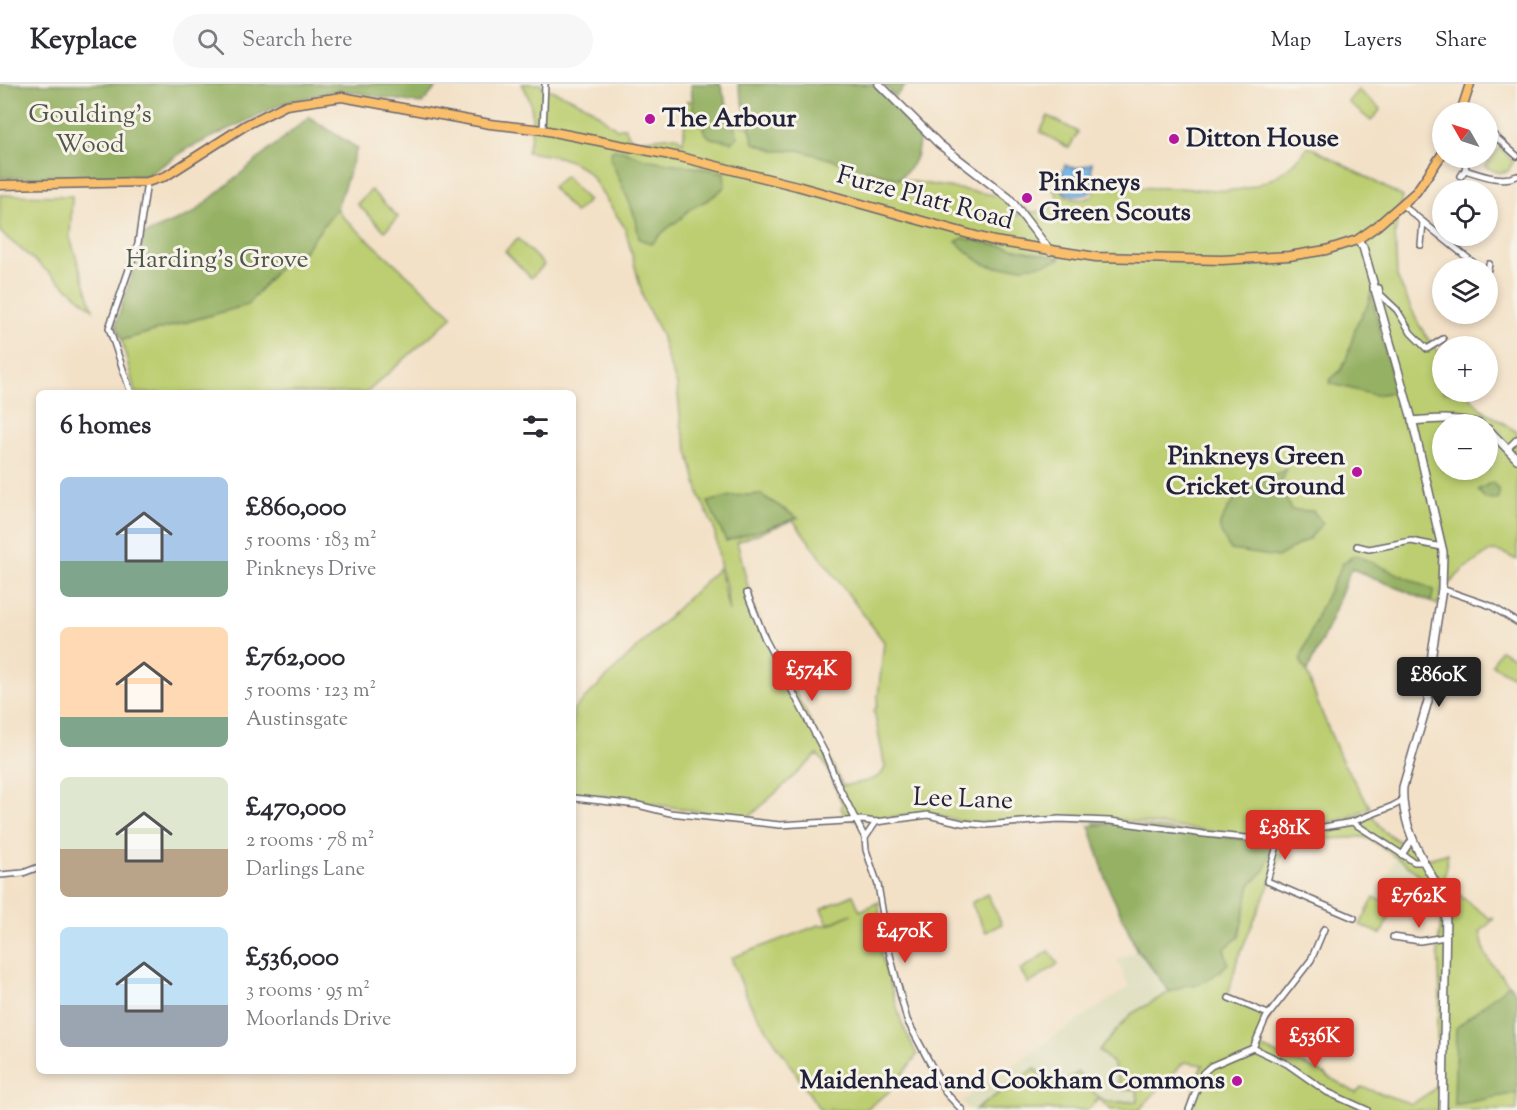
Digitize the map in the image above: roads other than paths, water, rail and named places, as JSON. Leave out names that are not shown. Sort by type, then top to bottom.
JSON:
[{"type":"main road","points":[[1464,102],[1470,84]]},
{"type":"main road","name":"Furze Platt Road","points":[[147,182],[166,176],[246,125],[286,105],[342,97],[490,124],[543,130],[680,157],[994,241],[1096,257],[1222,260],[1326,250],[1357,240],[1416,192],[1433,168]]},
{"type":"main road","points":[[0,185],[147,182]]},
{"type":"street","points":[[543,130],[545,84]]},
{"type":"street","points":[[879,84],[939,144],[1009,198],[1050,251]]},
{"type":"street","points":[[1498,139],[1517,156]]},
{"type":"street","points":[[1461,176],[1466,167],[1491,177],[1510,179],[1517,176]]},
{"type":"street","points":[[130,390],[109,328],[138,243],[147,182]]},
{"type":"street","points":[[1401,204],[1468,258]]},
{"type":"street","points":[[1421,245],[1423,222]]},
{"type":"street","points":[[1357,240],[1363,247],[1412,422],[1442,547],[1442,589],[1432,653],[1428,700],[1403,787],[1402,801],[1413,838],[1446,907],[1443,1110]]},
{"type":"street","points":[[1373,289],[1379,288],[1380,294],[1397,310],[1411,333],[1427,348],[1432,345]]},
{"type":"street","points":[[1412,422],[1432,420]]},
{"type":"street","points":[[1498,438],[1517,459]]},
{"type":"street","points":[[1508,448],[1517,440]]},
{"type":"street","points":[[1357,546],[1369,549],[1411,541],[1442,547]]},
{"type":"street","points":[[1442,589],[1491,606],[1517,622]]},
{"type":"street","points":[[747,593],[765,639],[821,745],[865,838],[866,850],[878,885],[890,951],[907,1020],[946,1093],[962,1110]]},
{"type":"street","name":"Lee Lane","points":[[576,798],[638,805],[670,813],[780,825],[876,822],[927,815],[962,823],[985,825],[1086,819],[1246,838],[1280,835],[1352,822],[1402,801]]},
{"type":"street","points":[[865,838],[876,822]]},
{"type":"street","points":[[1352,822],[1414,862],[1424,862]]},
{"type":"street","points":[[1280,835],[1267,880],[1354,918]]},
{"type":"street","points":[[1402,855],[1413,838]]},
{"type":"street","points":[[0,875],[23,873],[36,868]]},
{"type":"street","points":[[1189,1110],[1203,1073],[1210,1066],[1253,1048],[1268,1014],[1311,960],[1324,929]]},
{"type":"street","points":[[1393,938],[1420,941],[1445,938]]},
{"type":"street","points":[[1229,998],[1268,1014]]},
{"type":"street","points":[[1253,1048],[1287,1064],[1327,1092],[1367,1110]]},
{"type":"water","points":[[1092,163],[1093,190],[1085,195],[1075,196],[1062,189],[1060,179],[1065,165],[1078,167]]},
{"type":"place","name":"The Arbour","points":[[650,119]]},
{"type":"place","name":"Ditton House","points":[[1174,139]]},
{"type":"place","name":"Pinkneys Green Scouts","points":[[1027,198]]},
{"type":"place","name":"Pinkneys Green Cricket Ground","points":[[1357,472]]},
{"type":"place","name":"Maidenhead and Cookham Commons","points":[[1237,1081]]},
{"type":"park label","name":"Goulding's Wood","points":[[90,130]]},
{"type":"park label","name":"Harding's Grove","points":[[217,260]]}]
